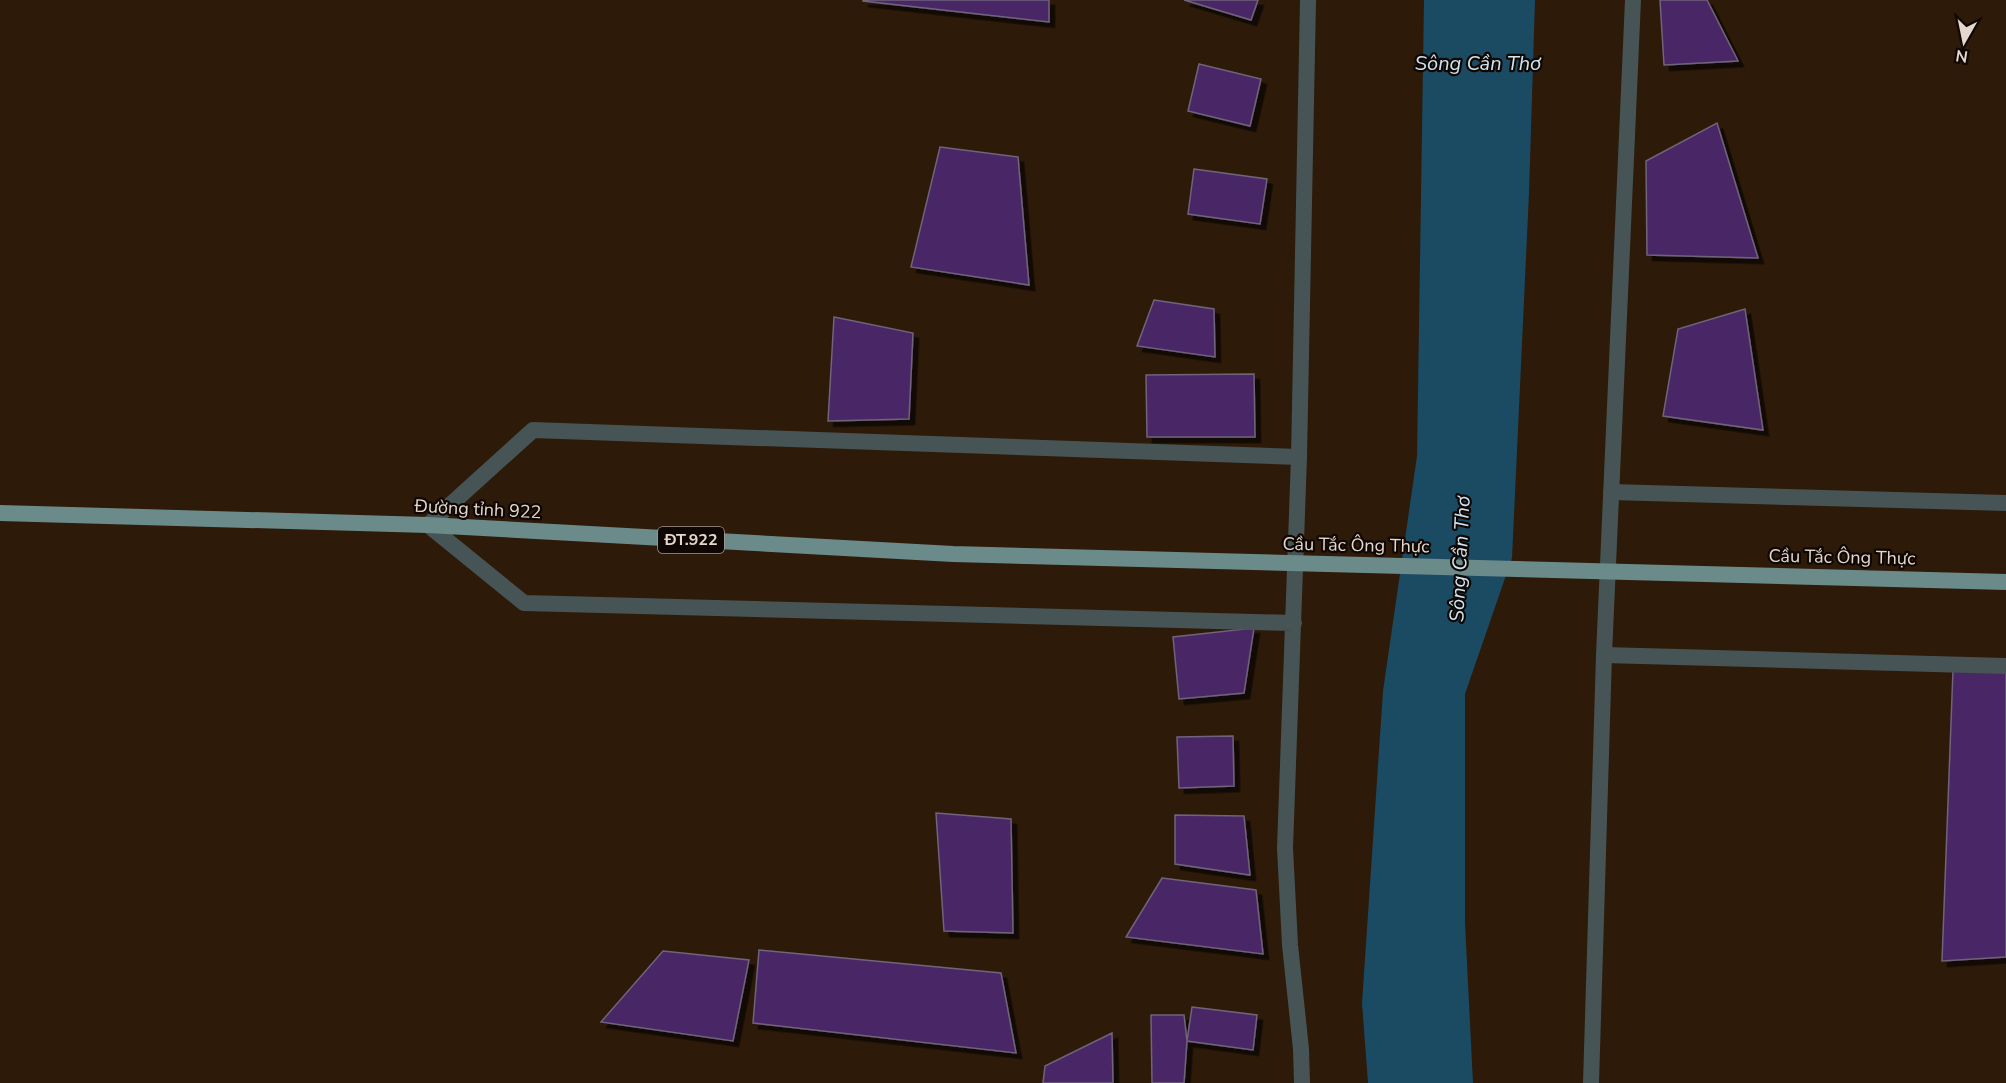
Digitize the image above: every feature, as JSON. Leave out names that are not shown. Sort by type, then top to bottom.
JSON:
[{"type":"main road","name":"Đường tỉnh 922","points":[[0,513],[428,525],[953,554]]},
{"type":"main road","name":"Cầu Tắc Ông Thực","points":[[953,554],[2006,582]]},
{"type":"street","points":[[1302,1083],[1301,1048],[1290,945],[1285,848],[1299,457],[1308,0]]},
{"type":"street","points":[[1591,1083],[1604,655],[1633,0]]},
{"type":"street","points":[[1294,623],[524,603],[428,525],[533,430],[1299,457]]},
{"type":"street","points":[[1611,492],[2006,503]]},
{"type":"street","points":[[1604,655],[2006,666]]},
{"type":"water","name":"Sông Cần Thơ","points":[[1424,0],[1535,0],[1529,193],[1512,558],[1465,694],[1465,923],[1473,1083],[1368,1083],[1362,1003],[1383,691],[1417,456]]},
{"type":"building","points":[[1049,0],[1049,22],[863,1]]},
{"type":"building","points":[[1184,0],[1258,0],[1251,20]]},
{"type":"building","points":[[1660,0],[1707,0],[1738,61],[1664,65]]},
{"type":"building","points":[[1199,64],[1261,79],[1250,126],[1188,111]]},
{"type":"building","points":[[1717,123],[1758,258],[1647,255],[1646,161]]},
{"type":"building","points":[[940,147],[1018,157],[1029,285],[911,267]]},
{"type":"building","points":[[1194,169],[1267,179],[1260,224],[1188,214]]},
{"type":"building","points":[[1154,300],[1214,309],[1215,357],[1137,346]]},
{"type":"building","points":[[1745,309],[1763,430],[1663,416],[1678,329]]},
{"type":"building","points":[[834,317],[913,333],[909,419],[828,421]]},
{"type":"building","points":[[1254,374],[1255,437],[1147,437],[1146,375]]},
{"type":"building","points":[[1254,628],[1244,693],[1179,699],[1173,637]]},
{"type":"building","points":[[1953,670],[2006,671],[2006,957],[1942,961]]},
{"type":"building","points":[[1233,736],[1234,786],[1179,788],[1177,737]]},
{"type":"building","points":[[936,813],[1011,819],[1013,933],[944,931]]},
{"type":"building","points":[[1175,815],[1244,816],[1250,875],[1175,864]]},
{"type":"building","points":[[1162,878],[1256,890],[1263,954],[1126,937]]},
{"type":"building","points":[[759,950],[1001,973],[1016,1053],[753,1023]]},
{"type":"building","points":[[663,951],[749,960],[733,1041],[601,1022]]},
{"type":"building","points":[[1192,1007],[1257,1015],[1253,1050],[1187,1041]]},
{"type":"building","points":[[1151,1015],[1184,1015],[1187,1041],[1184,1083],[1152,1083]]},
{"type":"building","points":[[1112,1033],[1113,1083],[1043,1083],[1045,1066]]}]
